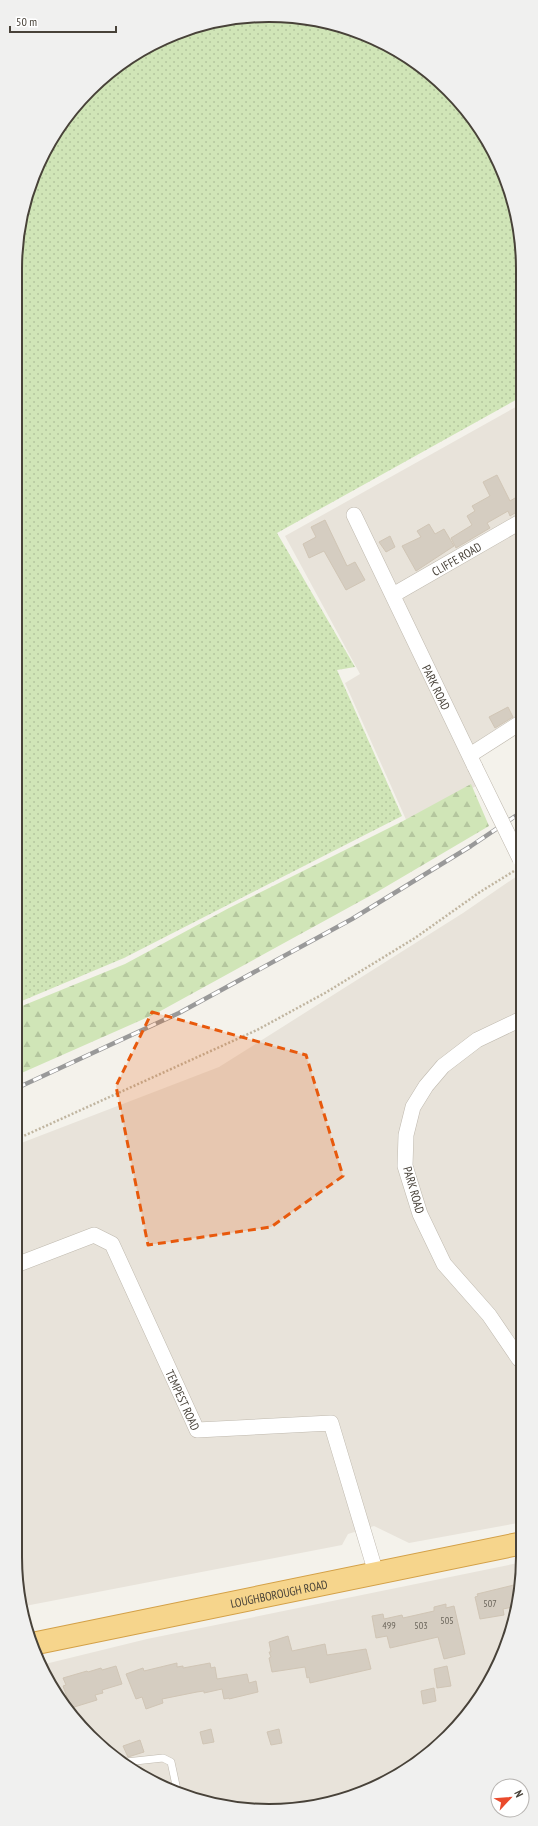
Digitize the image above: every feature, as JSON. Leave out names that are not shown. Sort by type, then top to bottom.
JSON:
[{"type":"highway","name":"LOUGHBOROUGH ROAD","points":[[38,1645],[516,1544]]},
{"type":"street","name":"PARK ROAD","points":[[354,515],[516,851]]},
{"type":"street","name":"CLIFFE ROAD","points":[[393,595],[516,524]]},
{"type":"street","points":[[473,761],[516,726]]},
{"type":"street","name":"PARK ROAD","points":[[516,1021],[477,1040],[443,1066],[426,1086],[414,1107],[406,1135],[405,1166],[420,1214],[444,1264],[489,1315],[516,1355]]},
{"type":"street","name":"TEMPEST ROAD","points":[[22,1262],[94,1235],[112,1244],[197,1430],[331,1423],[376,1573]]},
{"type":"lane","points":[[131,1761],[163,1758],[171,1762],[175,1785]]},
{"type":"path","points":[[22,1136],[257,1030],[325,993],[409,942],[480,892],[516,870]]},
{"type":"highlighted area","points":[[152,1012],[306,1055],[343,1176],[271,1227],[148,1245],[116,1086]]},
{"type":"shaded area","points":[[516,407],[516,717],[460,752],[476,786],[408,824],[345,683],[360,674],[285,536]]},
{"type":"shaded area","points":[[516,877],[516,1523],[409,1543],[374,1526],[348,1534],[342,1545],[27,1606],[24,1589],[22,1557],[22,1143],[219,1067],[463,913]]},
{"type":"shaded area","points":[[516,1563],[514,1589],[508,1621],[497,1652],[483,1680],[455,1720],[432,1743],[392,1771],[364,1785],[333,1796],[301,1802],[269,1804],[237,1802],[205,1796],[174,1785],[145,1771],[106,1743],[83,1720],[73,1707],[46,1664],[147,1639]]},
{"type":"green space","points":[[269,22],[301,24],[333,30],[378,47],[406,64],[432,83],[455,106],[465,119],[491,160],[508,205],[514,237],[516,269],[516,400],[277,533],[355,667],[337,670],[402,816],[124,958],[22,1001],[22,269],[24,237],[30,205],[41,174],[55,145],[83,106],[106,83],[146,55],[160,47],[190,35],[205,30],[237,24]]},
{"type":"green space","points":[[471,784],[489,826],[377,892],[155,1014],[22,1073],[22,1006],[125,964],[229,908],[403,821]]},
{"type":"building","points":[[497,475],[510,501],[515,498],[516,512],[510,516],[508,511],[487,523],[490,528],[456,548],[451,538],[472,525],[467,516],[475,511],[472,506],[490,496],[483,482]]},
{"type":"building","points":[[325,520],[347,566],[355,562],[365,580],[346,590],[324,551],[309,558],[303,544],[316,537],[311,527]]},
{"type":"building","points":[[429,524],[435,534],[444,529],[454,546],[416,571],[402,546],[421,537],[417,531]]},
{"type":"building","points":[[390,536],[395,547],[386,552],[379,542]]},
{"type":"building","points":[[508,707],[513,717],[495,728],[489,717]]},
{"type":"building","points":[[514,1585],[511,1607],[503,1609],[504,1615],[480,1619],[475,1597],[478,1596],[477,1594]]},
{"type":"building","points":[[446,1604],[446,1608],[454,1606],[465,1654],[444,1659],[438,1637],[390,1648],[387,1636],[376,1638],[372,1616],[383,1614],[384,1619],[402,1615],[403,1618],[434,1611],[434,1607]]},
{"type":"building","points":[[288,1636],[292,1651],[325,1644],[327,1655],[366,1649],[371,1669],[310,1683],[309,1677],[307,1678],[305,1667],[272,1672],[269,1658],[271,1657],[269,1652],[271,1652],[269,1642]]},
{"type":"building","points":[[177,1663],[177,1667],[183,1666],[183,1668],[210,1663],[211,1668],[215,1667],[217,1679],[247,1674],[249,1683],[256,1681],[258,1692],[224,1699],[222,1689],[204,1693],[204,1691],[197,1692],[162,1699],[163,1703],[146,1709],[142,1697],[136,1699],[126,1674],[143,1668],[144,1671]]},
{"type":"building","points":[[116,1666],[122,1684],[102,1690],[103,1693],[95,1695],[97,1700],[73,1707],[68,1700],[63,1686],[66,1685],[63,1678],[101,1668],[102,1670]]},
{"type":"building","points":[[447,1666],[451,1686],[437,1688],[434,1669]]},
{"type":"building","points":[[434,1688],[436,1701],[423,1704],[421,1691]]},
{"type":"building","points":[[211,1729],[214,1742],[203,1744],[200,1732]]},
{"type":"building","points":[[279,1729],[282,1743],[271,1745],[267,1732]]},
{"type":"building","points":[[140,1740],[144,1752],[128,1757],[123,1746]]},
{"type":"railway","points":[[22,1086],[179,1013],[352,919],[471,846],[516,816]]}]
